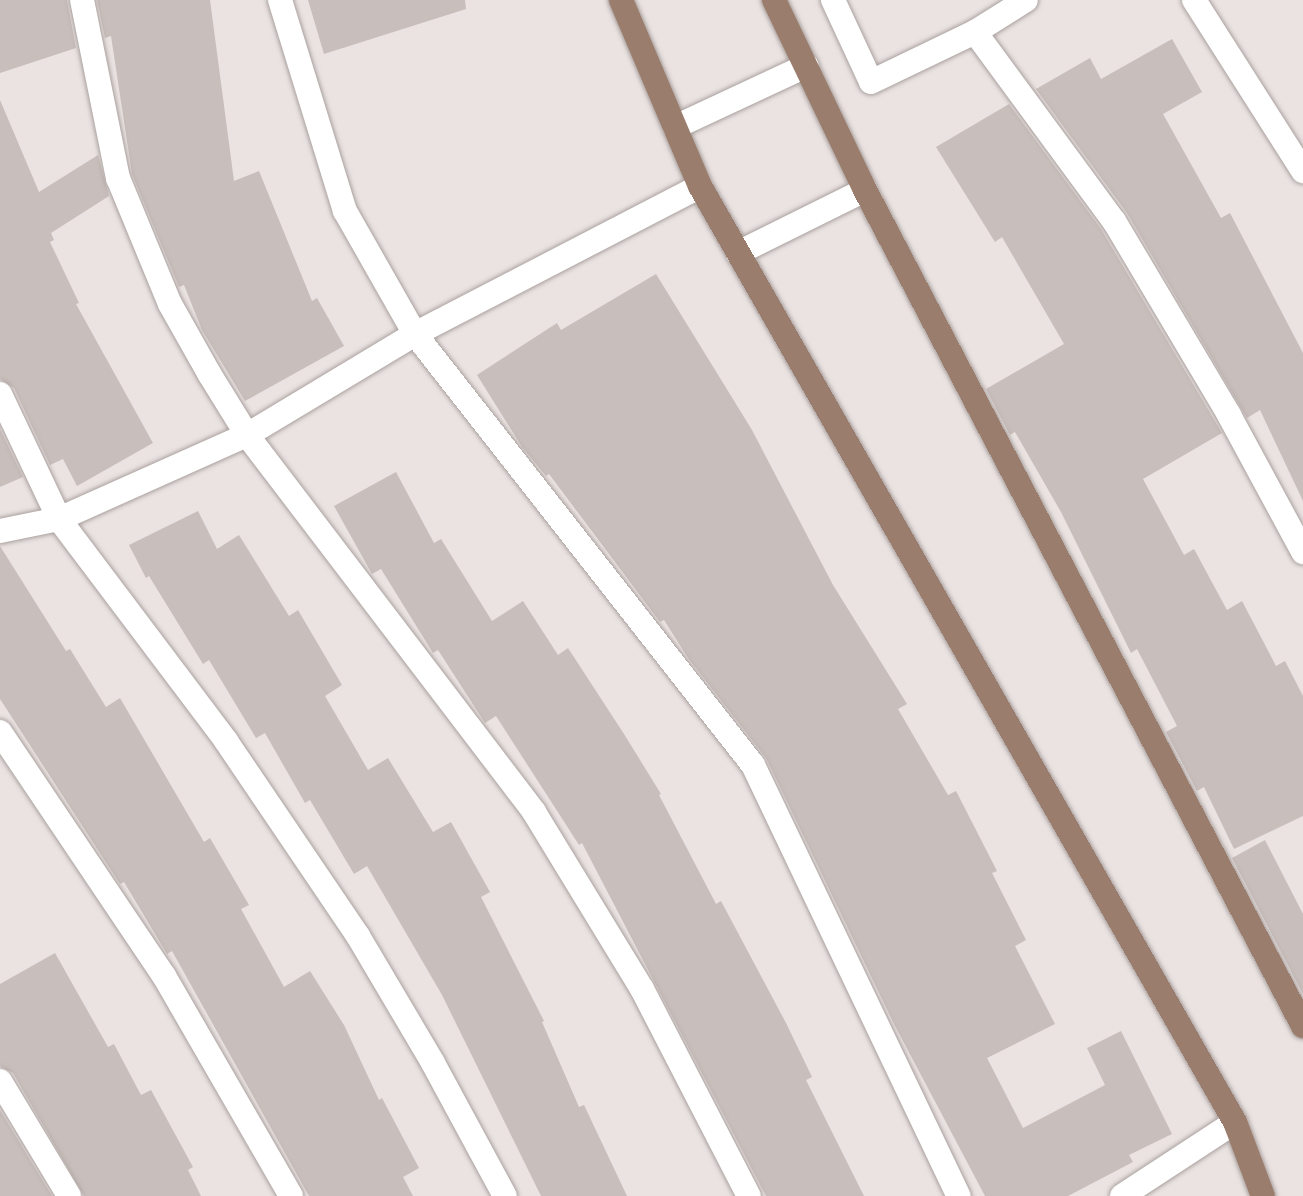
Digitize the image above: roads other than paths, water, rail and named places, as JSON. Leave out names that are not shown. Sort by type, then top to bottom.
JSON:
[{"type":"main road","points":[[621,0],[700,186],[1235,1122],[1263,1196]]},
{"type":"main road","points":[[774,0],[865,190],[1303,1026]]},
{"type":"street","points":[[82,0],[118,178],[170,304],[247,435],[534,812],[642,989],[749,1196]]},
{"type":"street","points":[[280,0],[345,211],[415,334],[753,765],[959,1196]]},
{"type":"street","points":[[833,0],[871,82],[975,32],[1026,0]]},
{"type":"street","points":[[1194,0],[1303,171]]},
{"type":"street","points":[[975,32],[1114,221],[1229,415],[1303,552]]},
{"type":"street","points":[[675,127],[806,66]]},
{"type":"street","points":[[0,531],[59,519],[247,435],[415,334],[700,186]]},
{"type":"street","points":[[738,253],[865,190]]},
{"type":"street","points":[[0,394],[59,519],[226,741],[358,936],[433,1063],[505,1196]]},
{"type":"street","points":[[0,732],[164,976],[291,1196]]},
{"type":"street","points":[[0,1081],[69,1196]]},
{"type":"street","points":[[1122,1196],[1235,1122]]}]
